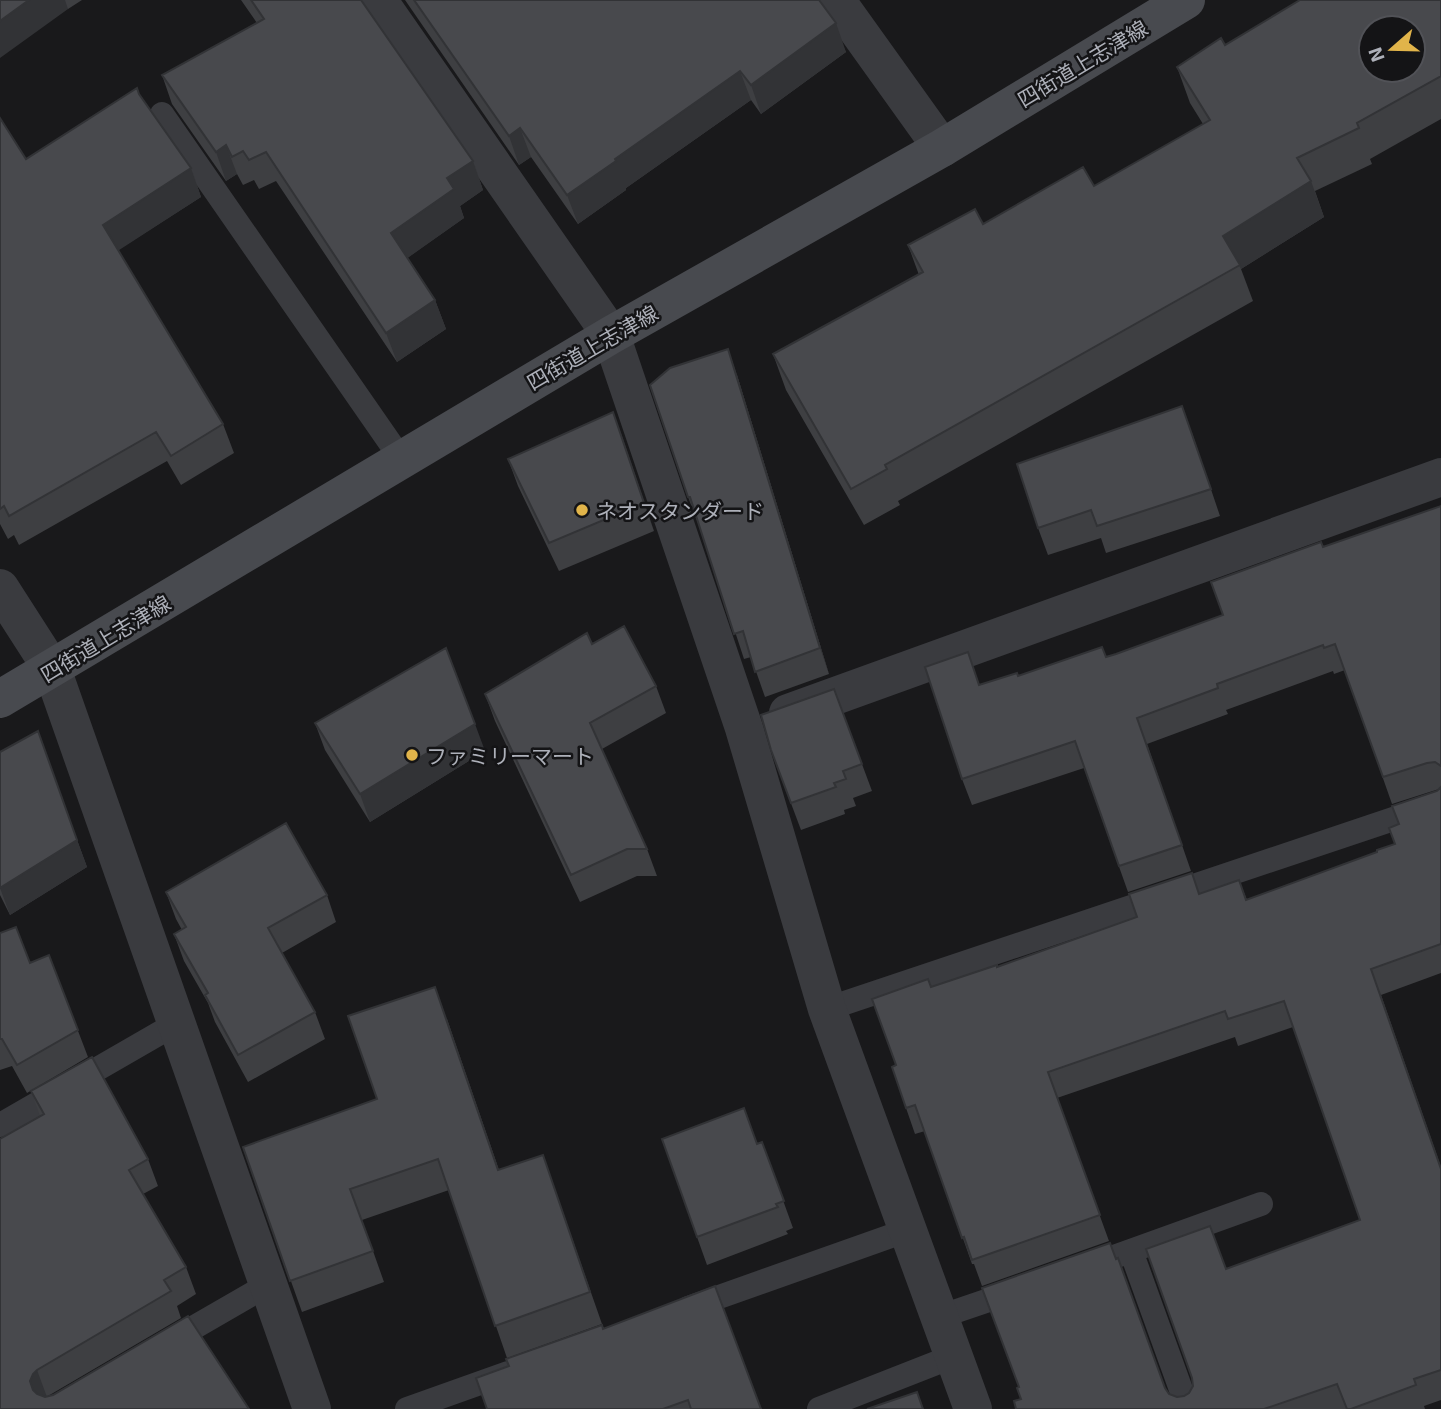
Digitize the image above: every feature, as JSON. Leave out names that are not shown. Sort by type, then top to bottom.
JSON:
[{"type":"main road","name":"四街道上志津線","points":[[0,699],[611,335],[942,148],[1186,0]]},
{"type":"street","points":[[378,0],[611,335],[744,728],[827,1009],[973,1409]]},
{"type":"street","points":[[836,0],[942,148]]},
{"type":"street","points":[[744,728],[1441,477]]},
{"type":"street","points":[[0,588],[52,669],[312,1409]]},
{"type":"lane","points":[[162,114],[402,460]]},
{"type":"lane","points":[[827,1009],[1441,803]]},
{"type":"lane","points":[[0,1125],[177,1023]]},
{"type":"lane","points":[[1067,1273],[1261,1204]]},
{"type":"lane","points":[[670,1315],[908,1230]]},
{"type":"lane","points":[[1131,1251],[1188,1409]]},
{"type":"lane","points":[[939,1317],[1042,1282]]},
{"type":"lane","points":[[150,1354],[269,1284]]},
{"type":"lane","points":[[820,1409],[954,1356]]},
{"type":"lane","points":[[407,1409],[526,1367]]},
{"type":"building","points":[[0,0],[29,0],[0,21]]},
{"type":"building","points":[[251,0],[361,0],[473,161],[447,178],[454,189],[391,233],[435,300],[386,333],[266,152],[249,160],[243,151],[232,157],[226,145],[216,152],[162,75],[264,19]]},
{"type":"building","points":[[414,0],[819,0],[836,23],[751,85],[740,71],[567,195],[520,128],[509,136]]},
{"type":"building","points":[[1300,0],[1441,0],[1441,76],[1427,84],[1427,14],[1357,14],[1357,84],[1427,84],[1357,123],[1359,128],[1297,158],[1311,181],[1223,236],[1240,265],[885,465],[887,469],[851,489],[773,354],[923,272],[908,245],[975,209],[983,224],[1083,167],[1094,186],[1210,120],[1177,67],[1221,38],[1225,45]]},
{"type":"building","points":[[137,88],[191,168],[103,225],[223,424],[171,456],[156,432],[9,516],[4,506],[0,509],[0,118],[26,159]]},
{"type":"building","points":[[728,349],[820,648],[755,672],[743,631],[734,634],[690,497],[650,385],[670,368]]},
{"type":"building","points":[[1182,406],[1211,489],[1097,526],[1091,510],[1038,528],[1017,464]]},
{"type":"building","points":[[613,412],[644,503],[549,543],[508,459]]},
{"type":"building","points":[[1441,506],[1441,766],[1435,762],[1427,763],[1383,777],[1335,644],[1324,648],[1323,645],[1217,684],[1218,688],[1137,718],[1182,845],[1119,866],[1075,741],[962,779],[925,667],[968,652],[979,685],[1017,673],[1018,676],[1102,647],[1106,657],[1116,654],[1223,615],[1211,582],[1321,542],[1323,547]]},
{"type":"building","points":[[624,626],[656,686],[590,723],[647,849],[627,849],[571,875],[485,694],[587,633],[592,644]]},
{"type":"building","points":[[446,648],[475,724],[360,794],[315,723]]},
{"type":"building","points":[[834,689],[862,764],[843,771],[846,779],[834,783],[836,787],[791,803],[761,715]]},
{"type":"building","points":[[38,731],[77,840],[0,888],[0,752]]},
{"type":"building","points":[[1441,787],[1441,944],[1371,969],[1441,1169],[1441,1370],[1414,1379],[1416,1385],[1351,1409],[1347,1409],[1337,1384],[1264,1409],[1016,1409],[1014,1401],[1021,1399],[1017,1388],[1019,1387],[982,1288],[1110,1243],[1116,1259],[1118,1258],[1165,1388],[1169,1394],[1184,1396],[1193,1386],[1192,1378],[1146,1249],[1210,1226],[1226,1269],[1360,1220],[1284,1001],[1228,1019],[1225,1011],[1048,1072],[1100,1215],[972,1260],[915,1105],[906,1108],[892,1067],[896,1065],[872,999],[928,979],[931,987],[997,967],[1137,917],[1129,894],[1192,873],[1199,894],[1239,880],[1246,900],[1377,852],[1395,844],[1389,828],[1399,824],[1392,806],[1437,791]]},
{"type":"building","points":[[286,823],[327,895],[268,928],[315,1012],[238,1055],[205,995],[208,993],[174,934],[186,927],[166,892]]},
{"type":"building","points":[[16,927],[30,963],[49,955],[78,1030],[17,1065],[0,1039],[0,933]]},
{"type":"building","points":[[435,987],[498,1170],[543,1155],[590,1292],[495,1326],[438,1159],[350,1189],[373,1251],[290,1281],[243,1147],[377,1099],[348,1016]]},
{"type":"building","points":[[92,1057],[148,1159],[129,1170],[186,1267],[164,1280],[171,1291],[37,1370],[30,1381],[33,1390],[45,1397],[53,1395],[188,1316],[249,1409],[0,1409],[0,1139],[44,1114],[31,1091]]},
{"type":"building","points":[[744,1108],[757,1144],[762,1142],[784,1201],[776,1204],[778,1207],[697,1237],[662,1139]]},
{"type":"building","points":[[715,1286],[761,1409],[691,1409],[688,1400],[663,1409],[487,1409],[476,1378],[509,1366],[506,1359],[602,1325],[603,1329]]},
{"type":"building","points":[[917,1392],[923,1409],[867,1409]]},
{"type":"place","name":"ネオスタンダード","points":[[582,510]]},
{"type":"place","name":"ファミリーマート","points":[[412,755]]}]
